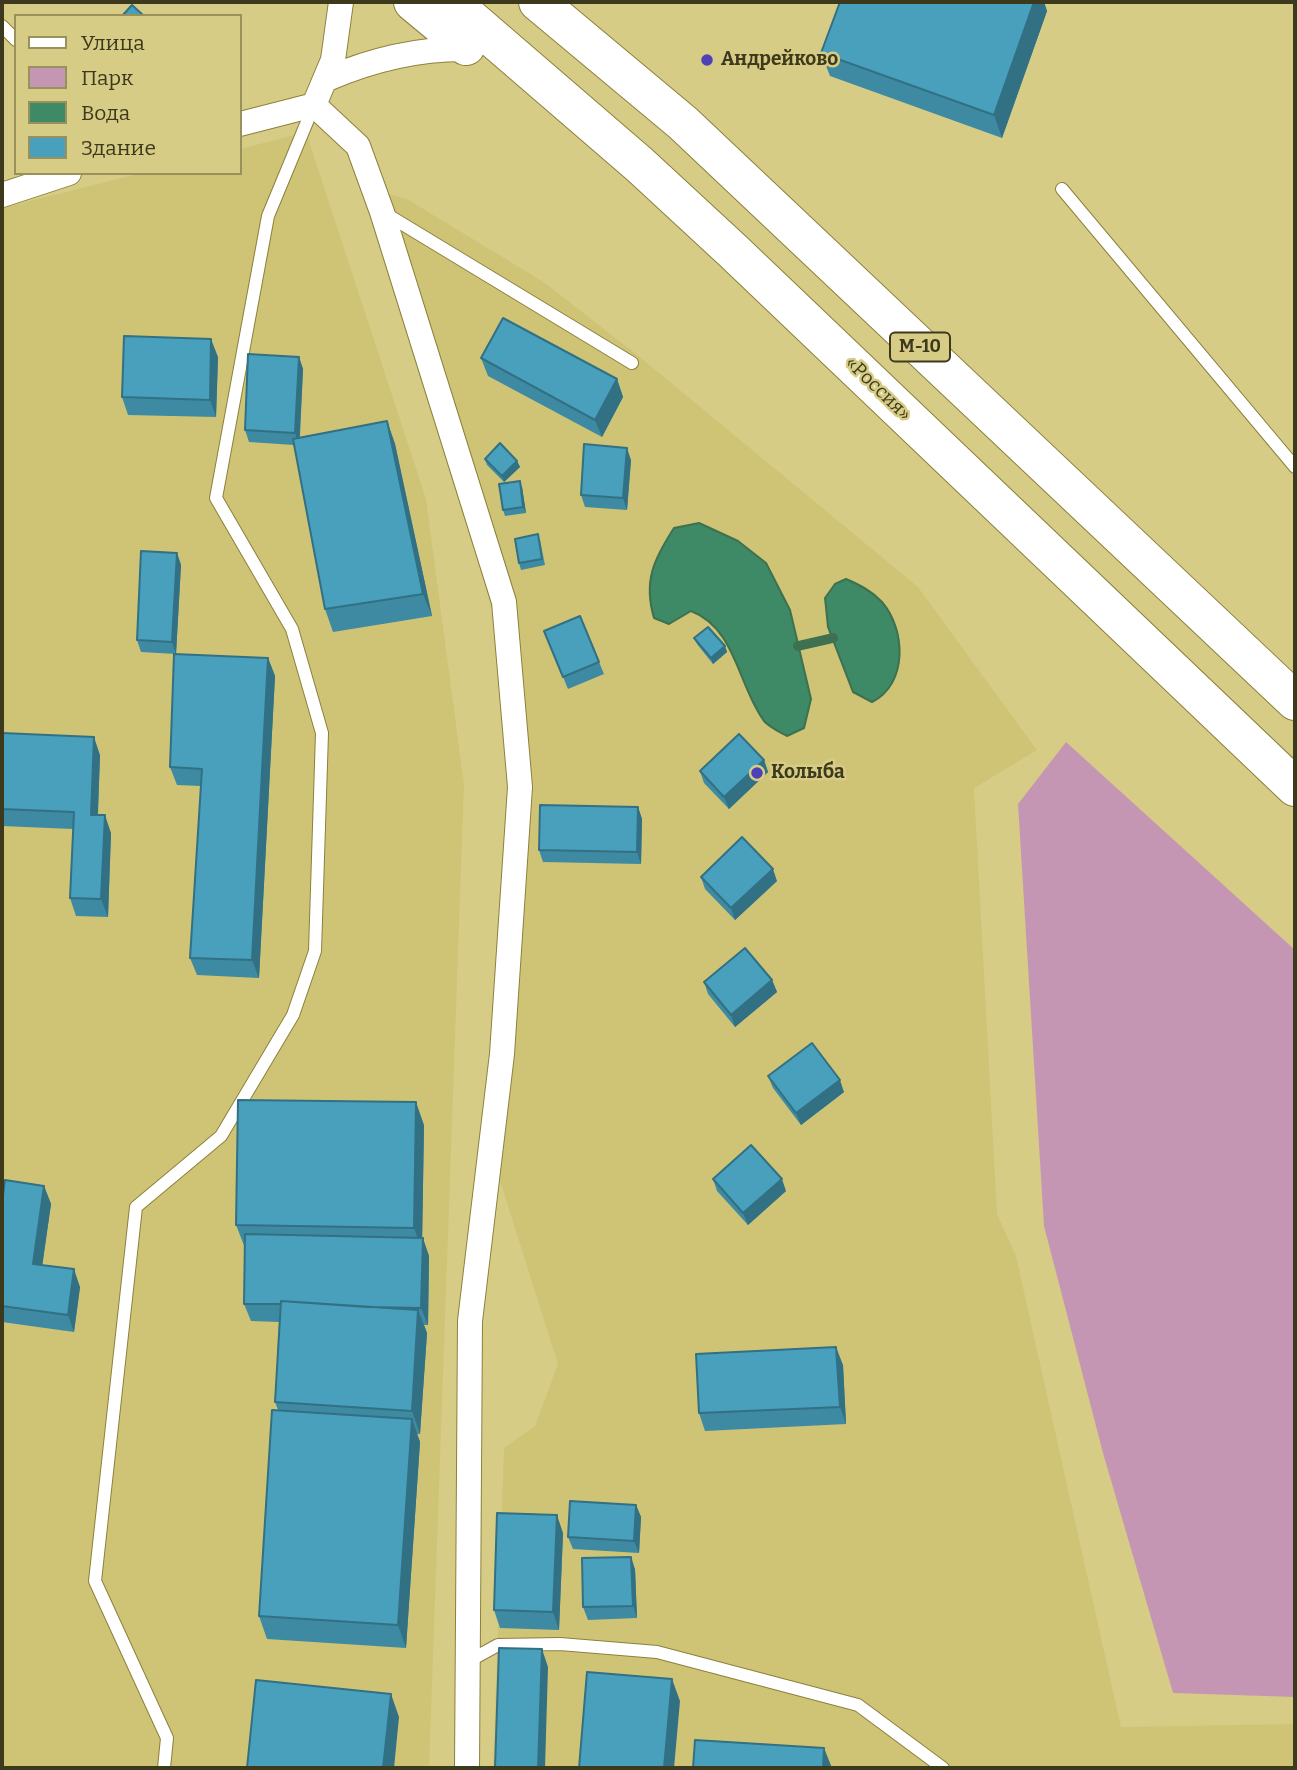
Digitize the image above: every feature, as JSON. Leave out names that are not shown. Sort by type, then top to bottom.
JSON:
[{"type":"highway","points":[[413,2],[627,186],[733,251]]},
{"type":"highway","name":"«Россия»","points":[[451,2],[640,165],[733,251],[1295,787]]},
{"type":"highway","name":"М-10","points":[[538,2],[682,123],[1295,701]]},
{"type":"street","points":[[242,123],[314,105],[327,79],[337,39],[341,2]]},
{"type":"street","points":[[327,79],[366,63],[407,53],[470,49]]},
{"type":"street","points":[[314,105],[358,146],[382,212],[504,602],[520,787],[502,1054],[470,1321],[467,1768]]},
{"type":"street","points":[[2,195],[63,175]]},
{"type":"lane","points":[[164,1768],[167,1738],[95,1581],[136,1207],[221,1136],[293,1015],[316,951],[322,733],[292,629],[216,498],[268,216],[314,105]]},
{"type":"lane","points":[[1062,189],[1295,467]]},
{"type":"lane","points":[[382,212],[632,363]]},
{"type":"lane","points":[[467,1662],[498,1645],[560,1644],[657,1652],[858,1705],[943,1768]]},
{"type":"shaded area","points":[[306,132],[426,499],[464,785],[429,1768],[2,1768],[2,208],[133,175],[242,175],[242,148]]},
{"type":"shaded area","name":"Колыба","points":[[365,187],[407,199],[545,283],[641,358],[918,587],[1037,750],[974,788],[997,1214],[1016,1256],[1121,1727],[1295,1724],[1295,1768],[493,1768],[504,1448],[535,1426],[558,1364],[494,1162],[513,759],[492,610],[465,503]]},
{"type":"green space","points":[[1066,742],[1295,950],[1295,1697],[1173,1693],[1103,1453],[1044,1226],[1018,804]]},
{"type":"water","points":[[699,523],[738,541],[766,563],[790,610],[811,699],[804,728],[787,736],[764,721],[727,644],[718,630],[706,619],[691,611],[669,624],[654,618],[650,581],[656,560],[674,528]]},
{"type":"water","points":[[846,579],[866,589],[882,602],[896,627],[899,641],[900,656],[892,683],[884,694],[872,702],[853,692],[828,627],[825,598],[835,584]]},
{"type":"building","points":[[840,2],[1034,2],[994,115],[821,53]]},
{"type":"building","points":[[132,5],[142,14],[124,14]]},
{"type":"building","points":[[503,318],[617,379],[595,420],[481,358]]},
{"type":"building","points":[[124,336],[211,339],[210,400],[122,397]]},
{"type":"building","points":[[248,354],[299,357],[295,433],[245,430]]},
{"type":"building","points":[[387,421],[423,594],[325,609],[293,439]]},
{"type":"building","points":[[500,443],[517,461],[502,476],[485,459]]},
{"type":"building","points":[[584,444],[627,448],[623,498],[581,495]]},
{"type":"building","points":[[520,481],[523,507],[503,510],[499,484]]},
{"type":"building","points":[[538,534],[542,559],[519,563],[515,539]]},
{"type":"building","points":[[141,551],[177,553],[172,642],[137,640]]},
{"type":"building","points":[[580,616],[599,662],[563,677],[544,631]]},
{"type":"building","points":[[708,627],[725,646],[711,658],[694,638]]},
{"type":"building","points":[[174,654],[268,658],[252,960],[190,958],[202,769],[170,767]]},
{"type":"building","points":[[2,733],[94,737],[91,815],[105,815],[101,899],[70,898],[74,812],[2,809]]},
{"type":"building","points":[[739,734],[764,760],[724,797],[700,771]]},
{"type":"building","points":[[540,805],[638,807],[637,852],[539,850]]},
{"type":"building","points":[[742,837],[773,869],[731,908],[701,877]]},
{"type":"building","points":[[745,948],[772,980],[731,1015],[704,982]]},
{"type":"building","points":[[812,1043],[840,1080],[796,1113],[768,1076]]},
{"type":"building","points":[[238,1100],[416,1102],[414,1228],[236,1225]]},
{"type":"building","points":[[751,1145],[782,1179],[743,1213],[713,1179]]},
{"type":"building","points":[[5,1180],[44,1186],[33,1264],[74,1269],[68,1315],[2,1306],[2,1204]]},
{"type":"building","points":[[245,1234],[423,1238],[421,1308],[281,1301],[281,1304],[244,1304]]},
{"type":"building","points":[[281,1301],[418,1310],[412,1411],[275,1402]]},
{"type":"building","points":[[836,1347],[840,1407],[699,1413],[696,1354]]},
{"type":"building","points":[[272,1410],[412,1419],[398,1625],[259,1616]]},
{"type":"building","points":[[570,1501],[636,1505],[634,1541],[568,1537]]},
{"type":"building","points":[[497,1513],[557,1515],[553,1612],[494,1610]]},
{"type":"building","points":[[631,1557],[633,1606],[583,1607],[582,1558]]},
{"type":"building","points":[[499,1648],[542,1649],[538,1768],[495,1768]]},
{"type":"building","points":[[587,1672],[672,1679],[664,1768],[579,1768]]},
{"type":"building","points":[[256,1680],[391,1694],[383,1768],[247,1768]]},
{"type":"building","points":[[695,1740],[824,1748],[823,1768],[693,1768]]},
{"type":"waterway","points":[[798,646],[833,638]]},
{"type":"place","name":"Андрейково","points":[[707,60]]},
{"type":"place","name":"Колыба","points":[[757,773]]}]
